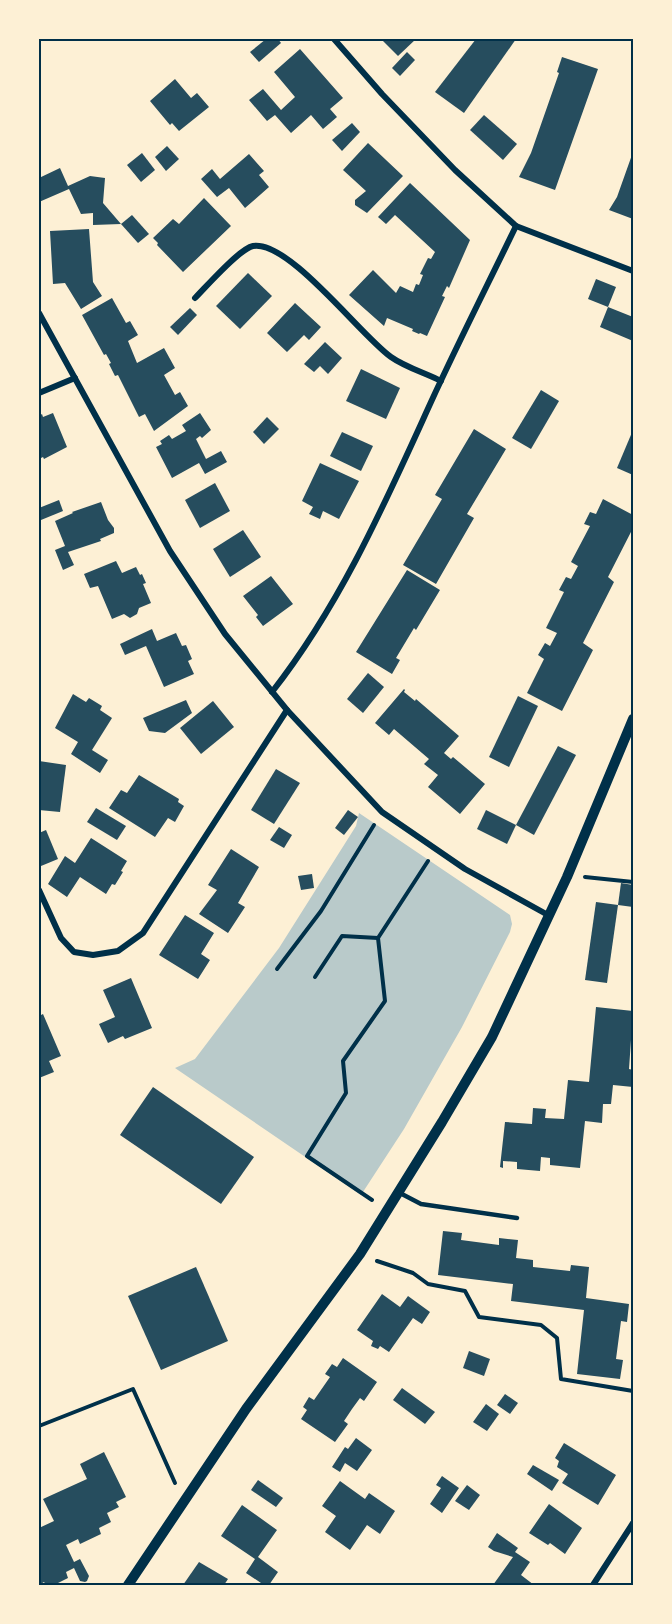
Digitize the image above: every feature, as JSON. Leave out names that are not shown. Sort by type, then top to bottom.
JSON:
[{"type":"street","points":[[334,39],[382,94],[455,170],[516,226],[633,271]]},
{"type":"street","points":[[272,692],[300,656],[342,588],[378,518],[516,226]]},
{"type":"street","points":[[195,298],[242,252],[253,246],[262,247],[280,254],[302,271],[391,357],[441,381]]},
{"type":"street","points":[[39,314],[170,551],[225,634],[287,710],[382,812],[465,868],[548,915]]},
{"type":"street","points":[[39,393],[75,378]]},
{"type":"street","points":[[39,890],[61,938],[74,952],[93,955],[118,951],[135,939],[143,933],[287,710]]},
{"type":"street","points":[[128,1585],[246,1409],[360,1254],[492,1037],[567,877],[633,722]]},
{"type":"street","points":[[592,1585],[633,1523]]},
{"type":"lane","points":[[399,1192],[421,1204],[517,1218]]},
{"type":"path","points":[[277,969],[321,911],[382,812]]},
{"type":"path","points":[[388,1211],[308,1156],[346,1093],[343,1061],[385,1001],[378,938],[436,849]]},
{"type":"path","points":[[567,877],[633,882]]},
{"type":"path","points":[[315,977],[342,936],[378,938]]},
{"type":"path","points":[[360,1254],[413,1273],[428,1284],[465,1291],[479,1317],[541,1325],[557,1338],[561,1379],[633,1391]]},
{"type":"path","points":[[39,1426],[133,1389],[184,1502]]},
{"type":"shaded area","points":[[359,813],[510,915],[512,924],[462,1027],[404,1129],[361,1195],[175,1068],[195,1059],[279,948],[356,826]]},
{"type":"building","points":[[266,39],[278,39],[281,43],[259,62],[250,52]]},
{"type":"building","points":[[381,39],[416,39],[398,56]]},
{"type":"building","points":[[476,39],[516,39],[464,113],[435,92]]},
{"type":"building","points":[[300,49],[343,98],[330,109],[337,117],[323,129],[311,115],[291,133],[275,115],[267,121],[249,100],[263,89],[281,110],[295,97],[274,72]]},
{"type":"building","points":[[407,52],[415,60],[400,76],[392,68]]},
{"type":"building","points":[[562,57],[598,69],[555,190],[519,177],[531,153],[559,73],[557,72]]},
{"type":"building","points":[[175,79],[191,98],[197,93],[209,107],[179,131],[172,123],[170,125],[150,101]]},
{"type":"building","points":[[484,115],[517,144],[503,160],[470,130]]},
{"type":"building","points":[[352,123],[360,132],[342,151],[332,140]]},
{"type":"building","points":[[368,143],[403,176],[367,213],[355,205],[355,200],[366,191],[343,170]]},
{"type":"building","points":[[167,146],[179,159],[166,171],[155,157]]},
{"type":"building","points":[[633,152],[633,219],[609,210],[617,197]]},
{"type":"building","points":[[142,153],[155,170],[141,182],[127,165]]},
{"type":"building","points":[[249,154],[264,171],[259,175],[269,187],[245,208],[229,188],[217,197],[201,179],[212,169],[220,179]]},
{"type":"building","points":[[60,168],[68,186],[90,176],[105,178],[103,203],[121,224],[93,225],[93,213],[81,214],[69,189],[39,202],[39,178]]},
{"type":"building","points":[[410,183],[470,240],[449,288],[447,286],[442,296],[445,297],[427,336],[387,318],[384,326],[349,295],[373,270],[396,293],[400,286],[413,292],[416,284],[419,285],[423,275],[420,274],[428,258],[431,259],[435,252],[395,215],[386,224],[378,217]]},
{"type":"building","points":[[204,198],[231,226],[183,272],[153,238],[173,219],[179,224]]},
{"type":"building","points":[[132,215],[149,234],[138,243],[121,224]]},
{"type":"building","points":[[89,229],[93,282],[102,296],[81,309],[65,283],[53,284],[50,231]]},
{"type":"building","points":[[248,273],[272,296],[240,329],[216,306]]},
{"type":"building","points":[[596,279],[616,287],[608,307],[588,299]]},
{"type":"building","points":[[112,298],[126,323],[130,321],[138,335],[128,341],[137,363],[164,348],[175,368],[164,375],[175,395],[180,392],[188,406],[154,431],[145,414],[139,417],[118,375],[115,376],[109,364],[111,363],[106,354],[104,355],[82,315]]},
{"type":"building","points":[[295,303],[321,327],[309,340],[304,335],[287,352],[267,333]]},
{"type":"building","points":[[608,307],[633,317],[633,341],[600,327]]},
{"type":"building","points":[[190,308],[197,315],[178,335],[170,327]]},
{"type":"building","points":[[325,342],[342,358],[328,374],[320,366],[314,372],[304,364]]},
{"type":"building","points":[[361,369],[400,388],[386,419],[346,401]]},
{"type":"building","points":[[541,390],[559,401],[531,449],[512,438]]},
{"type":"building","points":[[53,413],[67,447],[44,459],[43,457],[39,459],[39,416],[42,414],[43,417]]},
{"type":"building","points":[[200,413],[211,430],[202,438],[200,436],[196,439],[206,459],[221,451],[227,462],[205,474],[199,463],[172,478],[156,447],[162,444],[160,441],[169,435],[172,439],[186,431],[182,425]]},
{"type":"building","points":[[267,417],[279,429],[264,444],[253,432]]},
{"type":"building","points":[[474,429],[506,449],[467,514],[474,518],[436,584],[403,565],[442,499],[435,495]]},
{"type":"building","points":[[633,430],[633,475],[617,468]]},
{"type":"building","points":[[342,432],[373,446],[361,471],[330,456]]},
{"type":"building","points":[[320,463],[359,481],[339,519],[323,511],[320,519],[309,514],[313,507],[302,501]]},
{"type":"building","points":[[215,483],[230,511],[200,528],[185,500]]},
{"type":"building","points":[[603,499],[633,515],[633,528],[608,577],[614,582],[583,643],[593,650],[562,711],[527,693],[544,659],[538,655],[545,643],[550,646],[557,633],[546,628],[564,592],[559,590],[566,577],[571,579],[578,566],[571,562],[590,526],[584,524],[590,512],[596,514]]},
{"type":"building","points":[[59,500],[63,511],[41,520],[39,508]]},
{"type":"building","points":[[101,502],[114,528],[114,533],[100,539],[101,541],[68,552],[74,565],[63,570],[55,550],[65,546],[55,521],[72,512]]},
{"type":"building","points":[[243,530],[261,557],[230,577],[213,549]]},
{"type":"building","points":[[116,561],[122,573],[136,567],[140,575],[142,574],[146,583],[143,584],[151,603],[139,608],[137,614],[130,618],[124,614],[112,619],[98,586],[90,588],[84,574]]},
{"type":"building","points":[[407,570],[440,590],[396,658],[400,660],[392,674],[356,652]]},
{"type":"building","points":[[271,576],[293,604],[263,626],[256,617],[258,615],[243,596]]},
{"type":"building","points":[[152,629],[157,641],[176,633],[182,646],[186,645],[192,659],[188,661],[194,674],[164,687],[146,646],[125,655],[120,644]]},
{"type":"building","points":[[368,673],[384,687],[363,713],[347,699]]},
{"type":"building","points":[[404,689],[404,692],[415,701],[416,699],[459,736],[444,753],[451,759],[453,757],[485,784],[460,814],[428,787],[438,775],[424,764],[429,759],[394,729],[389,735],[375,723]]},
{"type":"building","points":[[73,694],[86,702],[89,698],[102,706],[100,710],[112,718],[92,750],[108,760],[100,773],[71,754],[78,742],[55,728]]},
{"type":"building","points":[[518,696],[538,706],[509,767],[489,757]]},
{"type":"building","points":[[186,700],[192,713],[165,733],[149,731],[143,718]]},
{"type":"building","points":[[213,701],[234,727],[201,754],[180,728]]},
{"type":"building","points":[[558,746],[576,755],[534,835],[516,825]]},
{"type":"building","points":[[39,761],[66,765],[60,812],[39,810]]},
{"type":"building","points":[[276,769],[300,783],[274,824],[251,810]]},
{"type":"building","points":[[139,775],[179,799],[178,802],[184,806],[175,822],[168,818],[155,837],[109,808],[121,790],[127,793]]},
{"type":"building","points":[[96,808],[126,826],[117,840],[87,822]]},
{"type":"building","points":[[348,810],[358,817],[344,835],[335,828]]},
{"type":"building","points":[[486,810],[516,825],[507,844],[477,829]]},
{"type":"building","points":[[279,827],[292,835],[284,848],[270,840]]},
{"type":"building","points":[[46,830],[58,859],[41,866],[39,833]]},
{"type":"building","points":[[91,838],[127,861],[121,871],[123,872],[106,894],[80,877],[67,897],[48,884],[65,856],[75,863]]},
{"type":"building","points":[[231,849],[259,867],[238,903],[245,907],[228,933],[199,914],[217,890],[208,885]]},
{"type":"building","points":[[312,874],[314,888],[301,890],[298,876]]},
{"type":"building","points":[[621,883],[633,885],[633,907],[618,905]]},
{"type":"building","points":[[596,902],[618,905],[607,983],[585,980]]},
{"type":"building","points":[[185,915],[214,933],[201,954],[210,960],[198,979],[159,955]]},
{"type":"building","points":[[131,978],[152,1028],[108,1043],[99,1024],[115,1017],[103,990]]},
{"type":"building","points":[[596,1007],[633,1011],[629,1069],[633,1070],[633,1087],[613,1085],[611,1104],[603,1104],[602,1123],[585,1121],[580,1168],[550,1165],[550,1158],[541,1157],[540,1171],[517,1169],[517,1162],[503,1161],[503,1168],[500,1167],[505,1122],[532,1124],[533,1108],[546,1109],[545,1118],[564,1119],[568,1080],[589,1082]]},
{"type":"building","points":[[43,1014],[61,1056],[49,1061],[54,1072],[39,1078],[39,1016]]},
{"type":"building","points":[[153,1087],[254,1157],[221,1204],[120,1135]]},
{"type":"building","points":[[443,1231],[462,1233],[461,1240],[499,1245],[499,1238],[518,1240],[516,1258],[533,1260],[533,1267],[570,1271],[571,1265],[589,1267],[586,1298],[629,1304],[627,1322],[621,1321],[616,1359],[623,1360],[620,1379],[577,1374],[584,1310],[511,1301],[513,1284],[438,1275]]},
{"type":"building","points":[[196,1267],[228,1341],[161,1370],[128,1296]]},
{"type":"building","points":[[382,1294],[400,1307],[408,1296],[430,1312],[422,1324],[413,1318],[389,1352],[380,1346],[378,1349],[371,1346],[373,1341],[357,1330]]},
{"type":"building","points":[[469,1351],[490,1359],[484,1376],[463,1368]]},
{"type":"building","points":[[343,1358],[377,1382],[364,1401],[360,1398],[352,1409],[344,1421],[348,1424],[335,1442],[301,1419],[307,1410],[303,1407],[309,1397],[314,1400],[330,1377],[325,1374],[332,1364],[337,1367]]},
{"type":"building","points":[[402,1388],[435,1412],[425,1424],[393,1400]]},
{"type":"building","points":[[505,1394],[518,1403],[510,1414],[497,1405]]},
{"type":"building","points":[[486,1404],[499,1414],[487,1431],[473,1422]]},
{"type":"building","points":[[356,1438],[372,1450],[357,1471],[345,1463],[340,1472],[332,1467],[345,1447],[348,1449]]},
{"type":"building","points":[[564,1443],[616,1475],[598,1505],[562,1483],[568,1474],[557,1467],[559,1461],[555,1458]]},
{"type":"building","points":[[104,1452],[126,1497],[116,1502],[119,1507],[107,1513],[111,1522],[99,1528],[101,1534],[80,1544],[78,1539],[66,1545],[74,1562],[80,1559],[89,1576],[87,1581],[80,1581],[74,1568],[66,1572],[68,1578],[54,1585],[46,1585],[44,1582],[39,1585],[39,1528],[54,1521],[43,1499],[87,1479],[80,1464]]},
{"type":"building","points":[[533,1465],[559,1480],[552,1491],[527,1474]]},
{"type":"building","points":[[442,1476],[459,1488],[442,1513],[430,1504],[441,1488],[436,1485]]},
{"type":"building","points":[[258,1480],[283,1498],[276,1507],[251,1490]]},
{"type":"building","points":[[340,1481],[365,1499],[369,1493],[395,1511],[380,1534],[367,1525],[350,1550],[325,1532],[336,1516],[322,1506]]},
{"type":"building","points":[[467,1485],[480,1495],[469,1510],[455,1501]]},
{"type":"building","points":[[549,1504],[582,1528],[565,1554],[550,1543],[548,1545],[529,1533]]},
{"type":"building","points":[[242,1505],[277,1530],[258,1557],[278,1572],[269,1585],[264,1585],[246,1573],[255,1559],[221,1536]]},
{"type":"building","points":[[497,1533],[518,1548],[515,1552],[530,1562],[521,1575],[534,1585],[493,1585],[513,1557],[488,1547]]},
{"type":"building","points":[[199,1562],[228,1579],[224,1585],[183,1585]]}]
